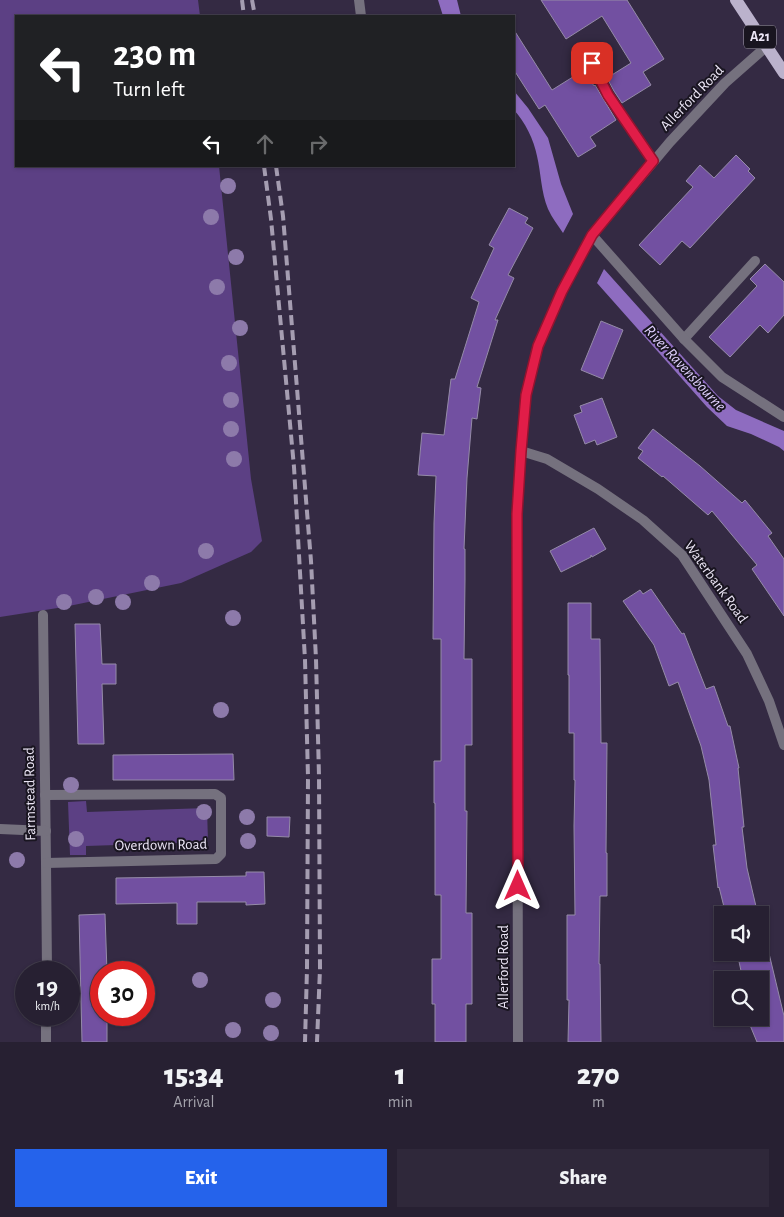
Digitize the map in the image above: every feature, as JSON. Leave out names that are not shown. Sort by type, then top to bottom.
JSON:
[{"type":"main road","name":"A21","points":[[736,0],[784,73]]},
{"type":"street","points":[[360,0],[362,15]]},
{"type":"street","name":"Allerford Road","points":[[518,1042],[517,514],[526,395],[538,346],[562,291],[592,235],[670,142],[725,83],[767,46]]},
{"type":"street","points":[[583,47],[608,95],[653,161]]},
{"type":"street","points":[[592,235],[684,339],[722,377],[784,417]]},
{"type":"street","points":[[684,339],[755,261]]},
{"type":"street","name":"Waterbank Road","points":[[521,451],[547,459],[598,489],[643,520],[682,555],[748,654],[769,701],[784,745]]},
{"type":"street","name":"Farmstead Road","points":[[43,615],[46,961]]},
{"type":"street","name":"Overdown Road","points":[[46,796],[215,794],[221,798],[221,854],[216,859],[46,863]]},
{"type":"street","points":[[0,829],[46,831]]},
{"type":"street","points":[[46,1026],[46,1042]]},
{"type":"shaded area","points":[[0,0],[198,0],[200,15],[15,15],[15,167],[219,167],[251,479],[262,541],[251,552],[181,583],[64,607],[0,617]]},
{"type":"shaded area","points":[[86,801],[87,812],[207,808],[208,842],[86,846],[86,855],[70,855],[68,802]]},
{"type":"water","points":[[438,0],[457,0],[461,15],[443,15]]},
{"type":"water","points":[[515,92],[548,138],[561,184],[573,214],[563,233],[548,209],[542,189],[534,144],[515,111]]},
{"type":"water","name":"River Ravensbourne","points":[[604,269],[718,396],[736,410],[784,431],[784,451],[751,434],[727,426],[707,407],[597,283]]},
{"type":"building","points":[[541,0],[627,0],[664,59],[643,72],[651,85],[622,103],[607,78],[631,63],[602,16],[566,39]]},
{"type":"building","points":[[515,32],[552,90],[584,70],[616,120],[590,137],[596,146],[578,157],[545,105],[539,109],[515,72]]},
{"type":"building","points":[[736,155],[750,169],[748,171],[755,178],[690,248],[682,241],[660,265],[639,245],[693,187],[686,181],[700,165],[714,178]]},
{"type":"building","points":[[509,208],[528,218],[525,223],[533,228],[508,275],[514,278],[495,320],[498,320],[477,387],[481,388],[477,419],[472,418],[467,478],[464,549],[464,659],[472,659],[472,745],[465,745],[465,811],[467,811],[466,913],[472,913],[472,1004],[466,1004],[466,1042],[435,1042],[435,1004],[432,1004],[432,959],[441,959],[441,895],[435,895],[434,761],[441,761],[441,639],[433,639],[436,476],[418,475],[422,433],[444,435],[451,379],[455,379],[479,302],[471,298],[494,248],[489,245]]},
{"type":"building","points":[[765,264],[784,282],[784,315],[768,333],[760,325],[730,357],[709,337],[757,286],[750,279]]},
{"type":"building","points":[[601,321],[623,330],[603,379],[581,370]]},
{"type":"building","points":[[602,398],[617,437],[597,445],[595,440],[585,444],[574,415],[582,412],[580,406]]},
{"type":"building","points":[[653,429],[700,466],[742,503],[745,500],[772,533],[768,536],[784,559],[784,616],[752,569],[757,565],[712,511],[708,515],[663,476],[638,458],[643,451],[638,448]]},
{"type":"building","points":[[594,528],[606,549],[561,572],[550,551]]},
{"type":"building","points":[[651,589],[682,634],[684,633],[706,689],[714,686],[728,726],[730,726],[739,768],[744,827],[742,827],[747,868],[756,906],[724,906],[718,888],[713,845],[716,845],[709,780],[701,746],[678,682],[669,686],[654,645],[623,601],[640,590],[643,594]]},
{"type":"building","points":[[568,603],[591,603],[591,639],[600,639],[601,743],[607,743],[607,896],[600,896],[601,1042],[568,1042],[567,915],[575,915],[575,780],[574,733],[569,733]]},
{"type":"building","points":[[75,624],[100,624],[102,664],[116,664],[116,684],[102,684],[104,744],[78,744]]},
{"type":"building","points":[[233,754],[234,780],[113,780],[113,755]]},
{"type":"building","points":[[267,817],[290,817],[289,837],[267,836]]},
{"type":"building","points":[[246,872],[264,872],[265,904],[246,905],[246,902],[197,902],[197,924],[177,924],[177,903],[116,904],[116,878],[246,876]]},
{"type":"building","points":[[105,914],[107,961],[90,961],[90,1026],[107,1026],[107,1042],[82,1042],[79,915]]},
{"type":"building","points":[[769,953],[784,1016],[784,1042],[757,1042],[750,1026],[769,1026],[769,971],[741,971],[739,961],[769,961]]},
{"type":"railway","points":[[242,0],[244,15]]},
{"type":"railway","points":[[252,0],[255,15]]},
{"type":"railway","points":[[264,167],[271,219],[294,467],[305,660],[308,777],[305,1042]]},
{"type":"railway","points":[[276,167],[283,216],[311,561],[316,659],[320,969],[317,1042]]},
{"type":"route","points":[[518,886],[517,514],[526,395],[538,346],[562,291],[592,235],[653,161],[608,95],[592,63]]}]
